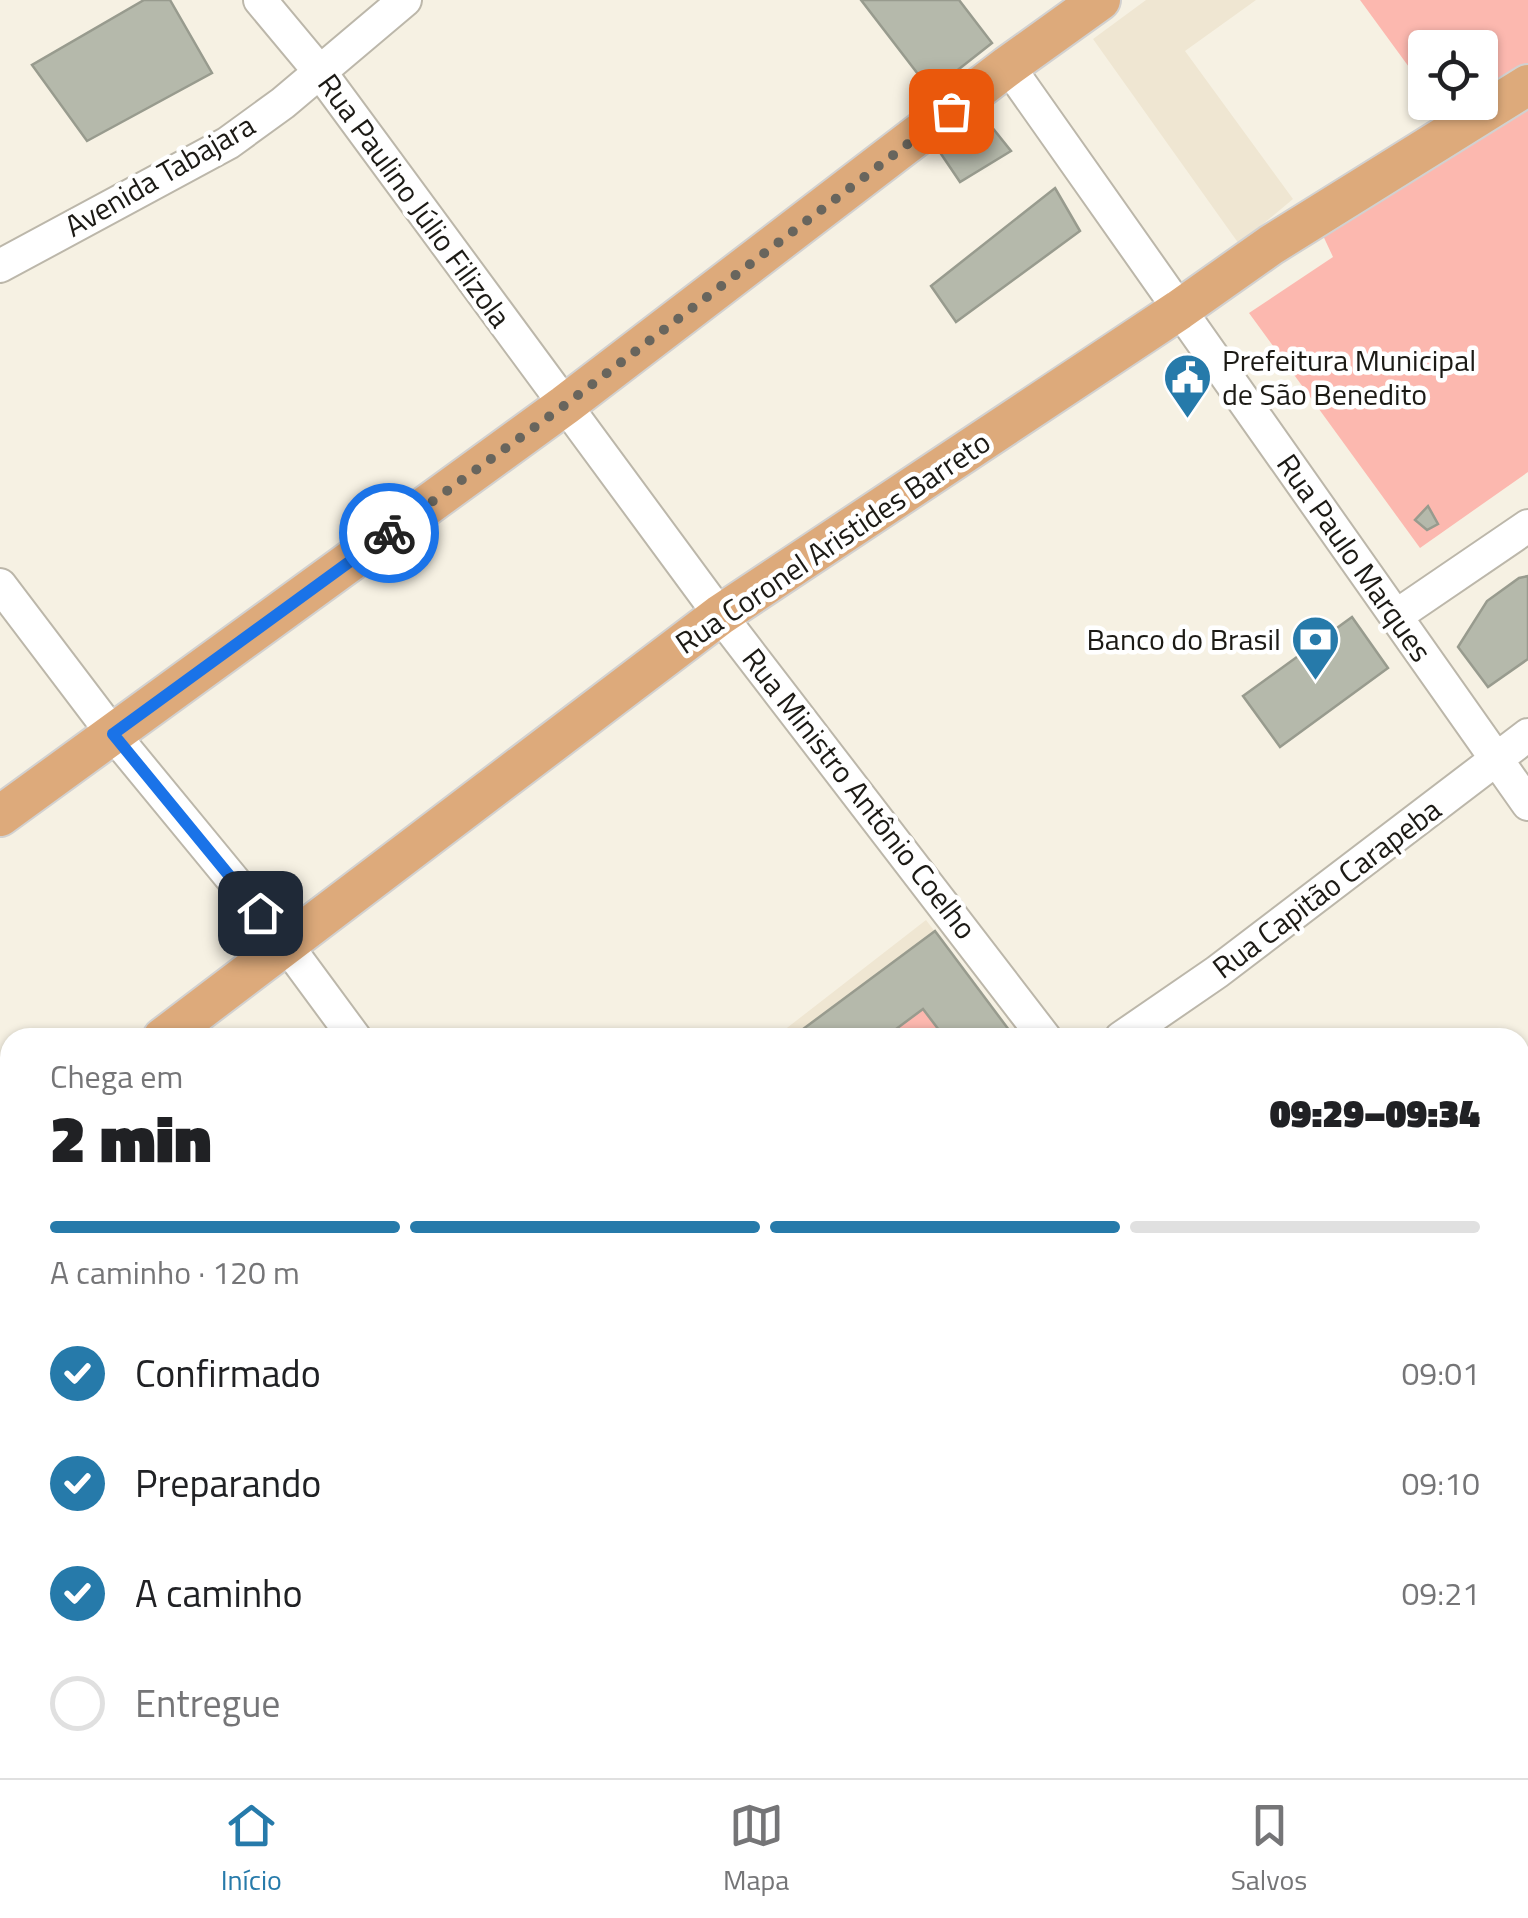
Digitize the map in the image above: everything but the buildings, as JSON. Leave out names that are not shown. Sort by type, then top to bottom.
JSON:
[{"type":"main road","points":[[0,816],[565,405],[1100,0]]},
{"type":"main road","name":"Rua Coronel Aristides Barreto","points":[[176,1028],[720,615],[1179,310],[1271,244],[1528,84]]},
{"type":"street","name":"Rua Paulino Júlio Filizola","points":[[260,0],[320,72],[565,405]]},
{"type":"street","name":"Avenida Tabajara","points":[[0,266],[228,143],[406,0]]},
{"type":"street","name":"Rua Paulo Marques","points":[[1008,66],[1528,804]]},
{"type":"street","name":"Rua Ministro Antônio Coelho","points":[[565,405],[720,615],[1037,1028]]},
{"type":"street","points":[[1396,616],[1528,526]]},
{"type":"street","points":[[0,585],[113,734],[285,942],[348,1028]]},
{"type":"street","name":"Rua Capitão Carapeba","points":[[1136,1028],[1217,972],[1528,735]]},
{"type":"shaded area","points":[[1146,0],[1256,0],[1185,51],[1293,199],[1239,244],[1093,39]]},
{"type":"shaded area","points":[[1360,0],[1528,0],[1528,69],[1498,88],[1498,30],[1408,30],[1408,66]]},
{"type":"shaded area","points":[[1528,104],[1528,472],[1420,548],[1249,313],[1333,257],[1319,227]]},
{"type":"shaded area","points":[[926,920],[1008,1028],[787,1028]]},
{"type":"shaded area","points":[[923,1009],[938,1028],[897,1028]]},
{"type":"way so far","points":[[389,533],[565,405],[951,111]]},
{"type":"place","name":"Prefeitura Municipal de São Benedito","points":[[1187,420]]},
{"type":"place","name":"Banco do Brasil","points":[[1316,682]]},
{"type":"route","points":[[260,913],[113,734],[389,533]]}]
